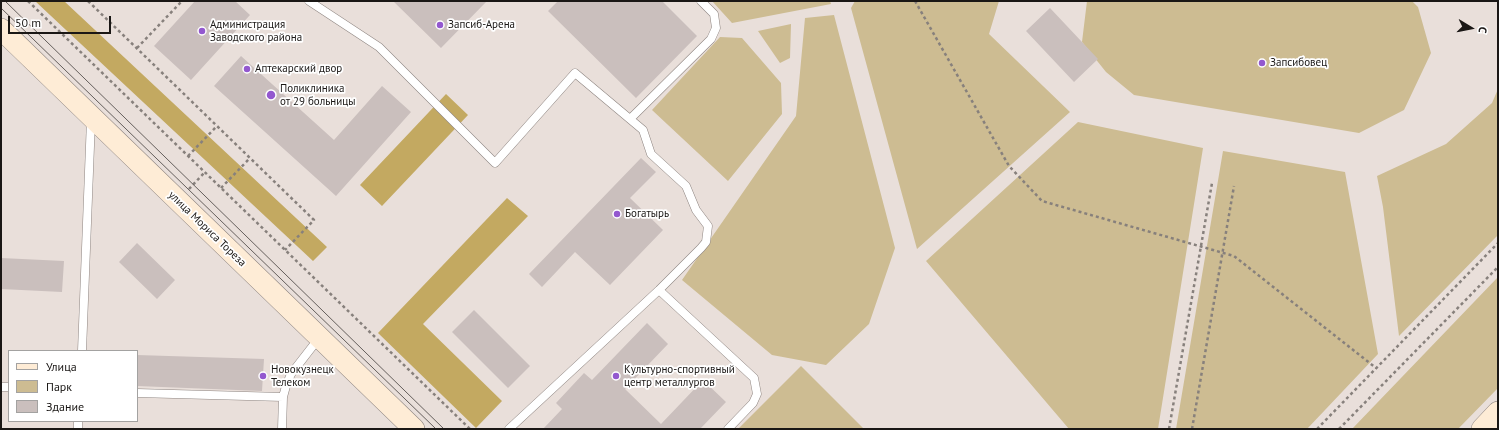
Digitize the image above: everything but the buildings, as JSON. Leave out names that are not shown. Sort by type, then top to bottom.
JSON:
[{"type":"street","name":"улица Мориса Тореза","points":[[1,29],[414,429]]},
{"type":"street","points":[[1482,429],[1498,412]]},
{"type":"lane","points":[[309,1],[379,47],[495,163],[575,73],[643,130],[651,154],[686,186],[696,210],[708,226],[706,242],[701,248],[659,290],[509,429]]},
{"type":"lane","points":[[630,119],[711,39],[716,28],[714,14],[701,1]]},
{"type":"lane","points":[[82,350],[91,116]]},
{"type":"lane","points":[[659,290],[754,378],[757,394],[753,403],[728,429]]},
{"type":"lane","points":[[282,429],[283,397],[291,374],[319,338]]},
{"type":"lane","points":[[138,393],[283,397]]},
{"type":"path","points":[[28,1],[470,429]]},
{"type":"path","points":[[88,1],[314,220],[285,250]]},
{"type":"path","points":[[137,48],[182,1]]},
{"type":"path","points":[[915,1],[1009,166],[1042,201],[1234,256],[1376,368]]},
{"type":"path","points":[[188,156],[217,126]]},
{"type":"path","points":[[221,188],[250,158]]},
{"type":"path","points":[[178,201],[205,172]]},
{"type":"path","points":[[1169,429],[1212,183]]},
{"type":"path","points":[[1192,429],[1234,186]]},
{"type":"path","points":[[1317,429],[1498,243]]},
{"type":"path","points":[[1339,429],[1498,267]]},
{"type":"green space","points":[[712,1],[830,1],[831,4],[732,23]]},
{"type":"green space","points":[[855,1],[999,1],[989,34],[1070,112],[917,249],[851,8]]},
{"type":"green space","name":"Запсибовец","points":[[1087,1],[1412,1],[1418,7],[1431,53],[1404,110],[1359,133],[1134,95],[1106,72],[1082,42]]},
{"type":"green space","points":[[834,15],[895,248],[869,324],[826,365],[772,355],[682,280],[796,116],[805,18]]},
{"type":"green space","points":[[791,24],[790,58],[780,63],[758,31]]},
{"type":"green space","points":[[720,37],[742,38],[781,83],[782,114],[728,181],[652,110]]},
{"type":"green space","points":[[1498,89],[1498,235],[1399,336],[1383,207],[1377,176],[1446,144],[1492,103]]},
{"type":"green space","points":[[1078,122],[1203,148],[1158,429],[1069,429],[926,261]]},
{"type":"green space","points":[[1223,151],[1345,172],[1378,354],[1307,429],[1176,429]]},
{"type":"green space","points":[[1498,277],[1498,388],[1458,429],[1352,429]]},
{"type":"green space","points":[[801,366],[864,429],[739,428]]},
{"type":"shaded area","points":[[35,1],[64,1],[327,247],[313,261]]},
{"type":"shaded area","points":[[446,94],[468,115],[382,206],[360,185]]},
{"type":"shaded area","points":[[507,198],[528,216],[423,324],[502,401],[476,428],[378,333]]},
{"type":"tram line","points":[[5,1],[444,429]]},
{"type":"tram line","points":[[1,8],[436,429]]},
{"type":"place","name":"Запсиб-Арена","points":[[440,25]]},
{"type":"place","name":"Администрация Заводского района","points":[[202,31]]},
{"type":"place","name":"Запсибовец","points":[[1262,63]]},
{"type":"place","name":"Аптекарский двор","points":[[247,69]]},
{"type":"place","name":"Поликлиника от 29 больницы","points":[[271,95]]},
{"type":"place","name":"Богатырь","points":[[617,214]]},
{"type":"place","name":"Новокузнецк Телеком","points":[[263,376]]},
{"type":"place","name":"Культурно-спортивный центр металлургов","points":[[616,376]]}]
